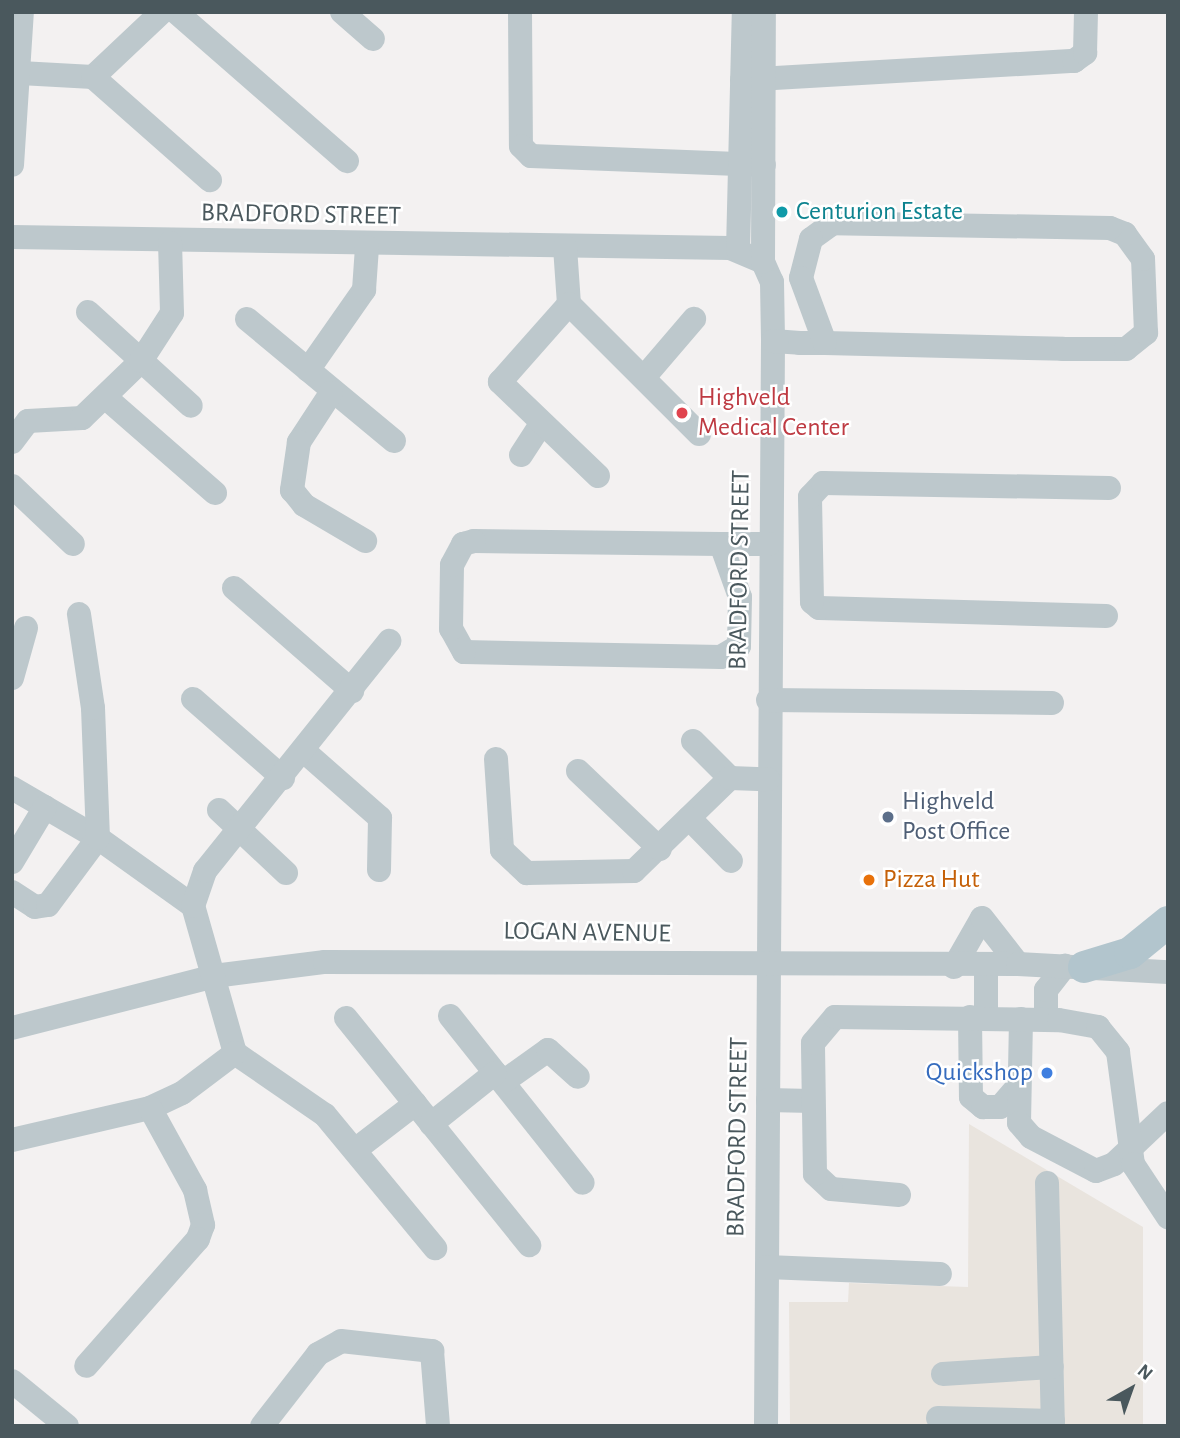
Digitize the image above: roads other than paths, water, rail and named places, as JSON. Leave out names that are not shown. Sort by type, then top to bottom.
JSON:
[{"type":"main road","points":[[1074,967],[1130,953],[1168,922]]},
{"type":"street","points":[[12,165],[22,12]]},
{"type":"street","points":[[93,78],[162,12]]},
{"type":"street","points":[[176,12],[347,161]]},
{"type":"street","points":[[342,12],[373,39]]},
{"type":"street","points":[[520,12],[521,146],[531,156],[764,165]]},
{"type":"street","points":[[744,12],[764,165],[763,262]]},
{"type":"street","points":[[738,250],[739,163],[764,12]]},
{"type":"street","points":[[752,81],[1074,61],[1085,53],[1087,12]]},
{"type":"street","points":[[20,73],[93,78],[210,180]]},
{"type":"street","points":[[773,341],[825,343],[1126,349],[1146,333],[1143,259],[1125,234],[1110,228],[833,223],[811,239],[800,278],[825,343]]},
{"type":"street","name":"BRADFORD STREET","points":[[12,237],[367,247],[738,250],[763,262],[773,287],[769,549],[770,965],[765,1426]]},
{"type":"street","points":[[12,442],[29,421],[76,421],[141,361],[172,313],[170,243]]},
{"type":"street","points":[[307,370],[364,290],[367,247]]},
{"type":"street","points":[[565,247],[569,304],[646,375],[699,435]]},
{"type":"street","points":[[569,304],[500,377],[507,394],[598,476]]},
{"type":"street","points":[[88,312],[191,406]]},
{"type":"street","points":[[247,319],[331,393],[394,441]]},
{"type":"street","points":[[646,375],[694,319]]},
{"type":"street","points":[[331,393],[299,442],[292,490],[304,505],[365,541]]},
{"type":"street","points":[[105,397],[215,493]]},
{"type":"street","points":[[521,455],[540,426]]},
{"type":"street","points":[[1106,616],[825,610],[811,602],[810,497],[823,483],[1108,488]]},
{"type":"street","points":[[12,486],[72,544]]},
{"type":"street","points":[[721,544],[740,597],[740,640],[729,656],[476,655],[453,640],[452,565],[468,542],[721,544],[810,554]]},
{"type":"street","points":[[234,588],[352,691]]},
{"type":"street","points":[[12,892],[35,907],[48,905],[98,838],[93,708],[79,614]]},
{"type":"street","points":[[12,678],[26,628]]},
{"type":"street","points":[[389,641],[305,752],[205,871],[193,906],[235,1053],[312,1104],[355,1150],[435,1248]]},
{"type":"street","points":[[193,699],[284,778]]},
{"type":"street","points":[[768,700],[1052,704]]},
{"type":"street","points":[[692,741],[730,778],[768,779]]},
{"type":"street","points":[[305,752],[380,818],[379,870]]},
{"type":"street","points":[[496,759],[499,837],[513,865],[527,873],[610,875],[634,870],[660,849],[730,778]]},
{"type":"street","points":[[578,771],[660,849]]},
{"type":"street","points":[[12,788],[98,838],[193,906]]},
{"type":"street","points":[[12,862],[45,807]]},
{"type":"street","points":[[219,810],[286,873]]},
{"type":"street","points":[[690,818],[731,861]]},
{"type":"street","points":[[954,967],[982,918],[1018,964]]},
{"type":"street","name":"LOGAN AVENUE","points":[[12,1028],[214,976],[325,962],[954,967],[1018,964],[1168,972]]},
{"type":"street","points":[[986,966],[978,1017],[971,1097],[984,1107],[1000,1107],[1019,1085]]},
{"type":"street","points":[[1046,1019],[1046,990],[1074,967]]},
{"type":"street","points":[[450,1016],[583,1183]]},
{"type":"street","points":[[899,1195],[842,1192],[818,1179],[812,1101],[813,1043],[835,1017],[978,1017],[1090,1023],[1111,1037],[1120,1061],[1128,1144],[1138,1176],[1168,1217]]},
{"type":"street","points":[[346,1018],[529,1245]]},
{"type":"street","points":[[1021,1019],[1021,1129],[1073,1163],[1107,1168],[1128,1144],[1168,1113]]},
{"type":"street","points":[[431,1124],[499,1078],[548,1050],[578,1077]]},
{"type":"street","points":[[12,1140],[150,1108],[182,1093],[235,1053]]},
{"type":"street","points":[[768,1100],[812,1101]]},
{"type":"street","points":[[355,1150],[415,1104]]},
{"type":"street","points":[[86,1366],[191,1249],[203,1225],[195,1191],[150,1108]]},
{"type":"street","points":[[938,1418],[1053,1424],[1047,1183]]},
{"type":"street","points":[[766,1267],[940,1274]]},
{"type":"street","points":[[268,1424],[318,1354],[341,1341],[432,1351],[438,1426]]},
{"type":"street","points":[[943,1374],[1052,1367]]},
{"type":"street","points":[[12,1381],[67,1426]]},
{"type":"place","name":"Centurion Estate","points":[[782,212]]},
{"type":"place","name":"Highveld Medical Center","points":[[682,413]]},
{"type":"place","name":"Highveld Post Office","points":[[888,817]]},
{"type":"place","name":"Pizza Hut","points":[[869,880]]},
{"type":"place","name":"Quickshop","points":[[1047,1073]]}]
